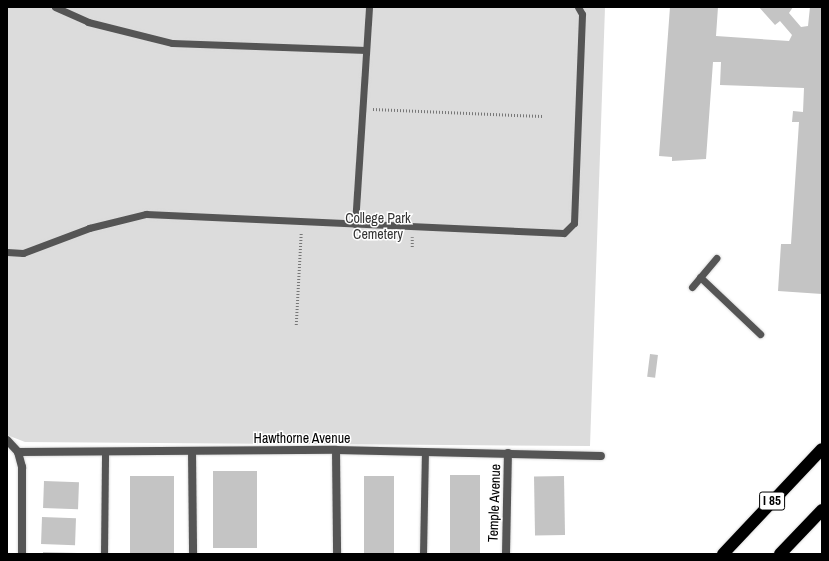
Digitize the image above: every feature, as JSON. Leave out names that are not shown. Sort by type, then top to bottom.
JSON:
[{"type":"highway","name":"I 85","points":[[723,554],[822,449]]},
{"type":"highway","points":[[780,554],[822,510]]},
{"type":"street","points":[[7,440],[18,452],[22,467],[22,554]]},
{"type":"street","points":[[336,450],[338,554]]},
{"type":"street","name":"Hawthorne Avenue","points":[[18,452],[336,450],[601,456]]},
{"type":"street","points":[[192,451],[193,554]]},
{"type":"street","name":"Temple Avenue","points":[[506,554],[508,453]]},
{"type":"lane","points":[[55,7],[88,22],[172,43],[366,50]]},
{"type":"lane","points":[[355,224],[369,7]]},
{"type":"lane","points":[[7,252],[23,253],[89,228],[146,214],[564,233],[572,229],[582,14],[578,7]]},
{"type":"lane","points":[[692,287],[716,258]]},
{"type":"lane","points":[[700,277],[760,334]]},
{"type":"lane","points":[[104,554],[105,452]]},
{"type":"lane","points":[[423,554],[425,452]]},
{"type":"path","points":[[363,109],[543,116]]},
{"type":"path","points":[[296,325],[302,221]]},
{"type":"path","points":[[412,240],[412,247]]},
{"type":"green space","name":"College Park Cemetery","points":[[7,7],[605,7],[590,446],[25,442],[7,435]]},
{"type":"building","points":[[670,7],[718,7],[716,36],[789,41],[792,35],[780,21],[775,25],[759,7],[793,7],[789,13],[801,27],[808,26],[810,7],[822,7],[822,294],[778,291],[781,244],[791,244],[799,122],[792,122],[793,111],[803,112],[804,88],[720,85],[721,62],[713,62],[706,159],[672,161],[672,157],[659,156]]},
{"type":"building","points":[[650,354],[658,355],[655,378],[647,377]]},
{"type":"building","points":[[213,471],[257,471],[257,548],[213,548]]},
{"type":"building","points":[[450,475],[480,475],[480,554],[450,554]]},
{"type":"building","points":[[130,476],[174,476],[174,553],[130,553]]},
{"type":"building","points":[[364,476],[394,476],[394,554],[364,554]]},
{"type":"building","points":[[564,476],[565,535],[535,536],[534,477]]},
{"type":"building","points":[[44,481],[79,482],[78,509],[43,508]]},
{"type":"building","points":[[42,517],[76,518],[75,545],[41,544]]},
{"type":"building","points":[[43,552],[78,553],[78,554],[43,554]]}]
